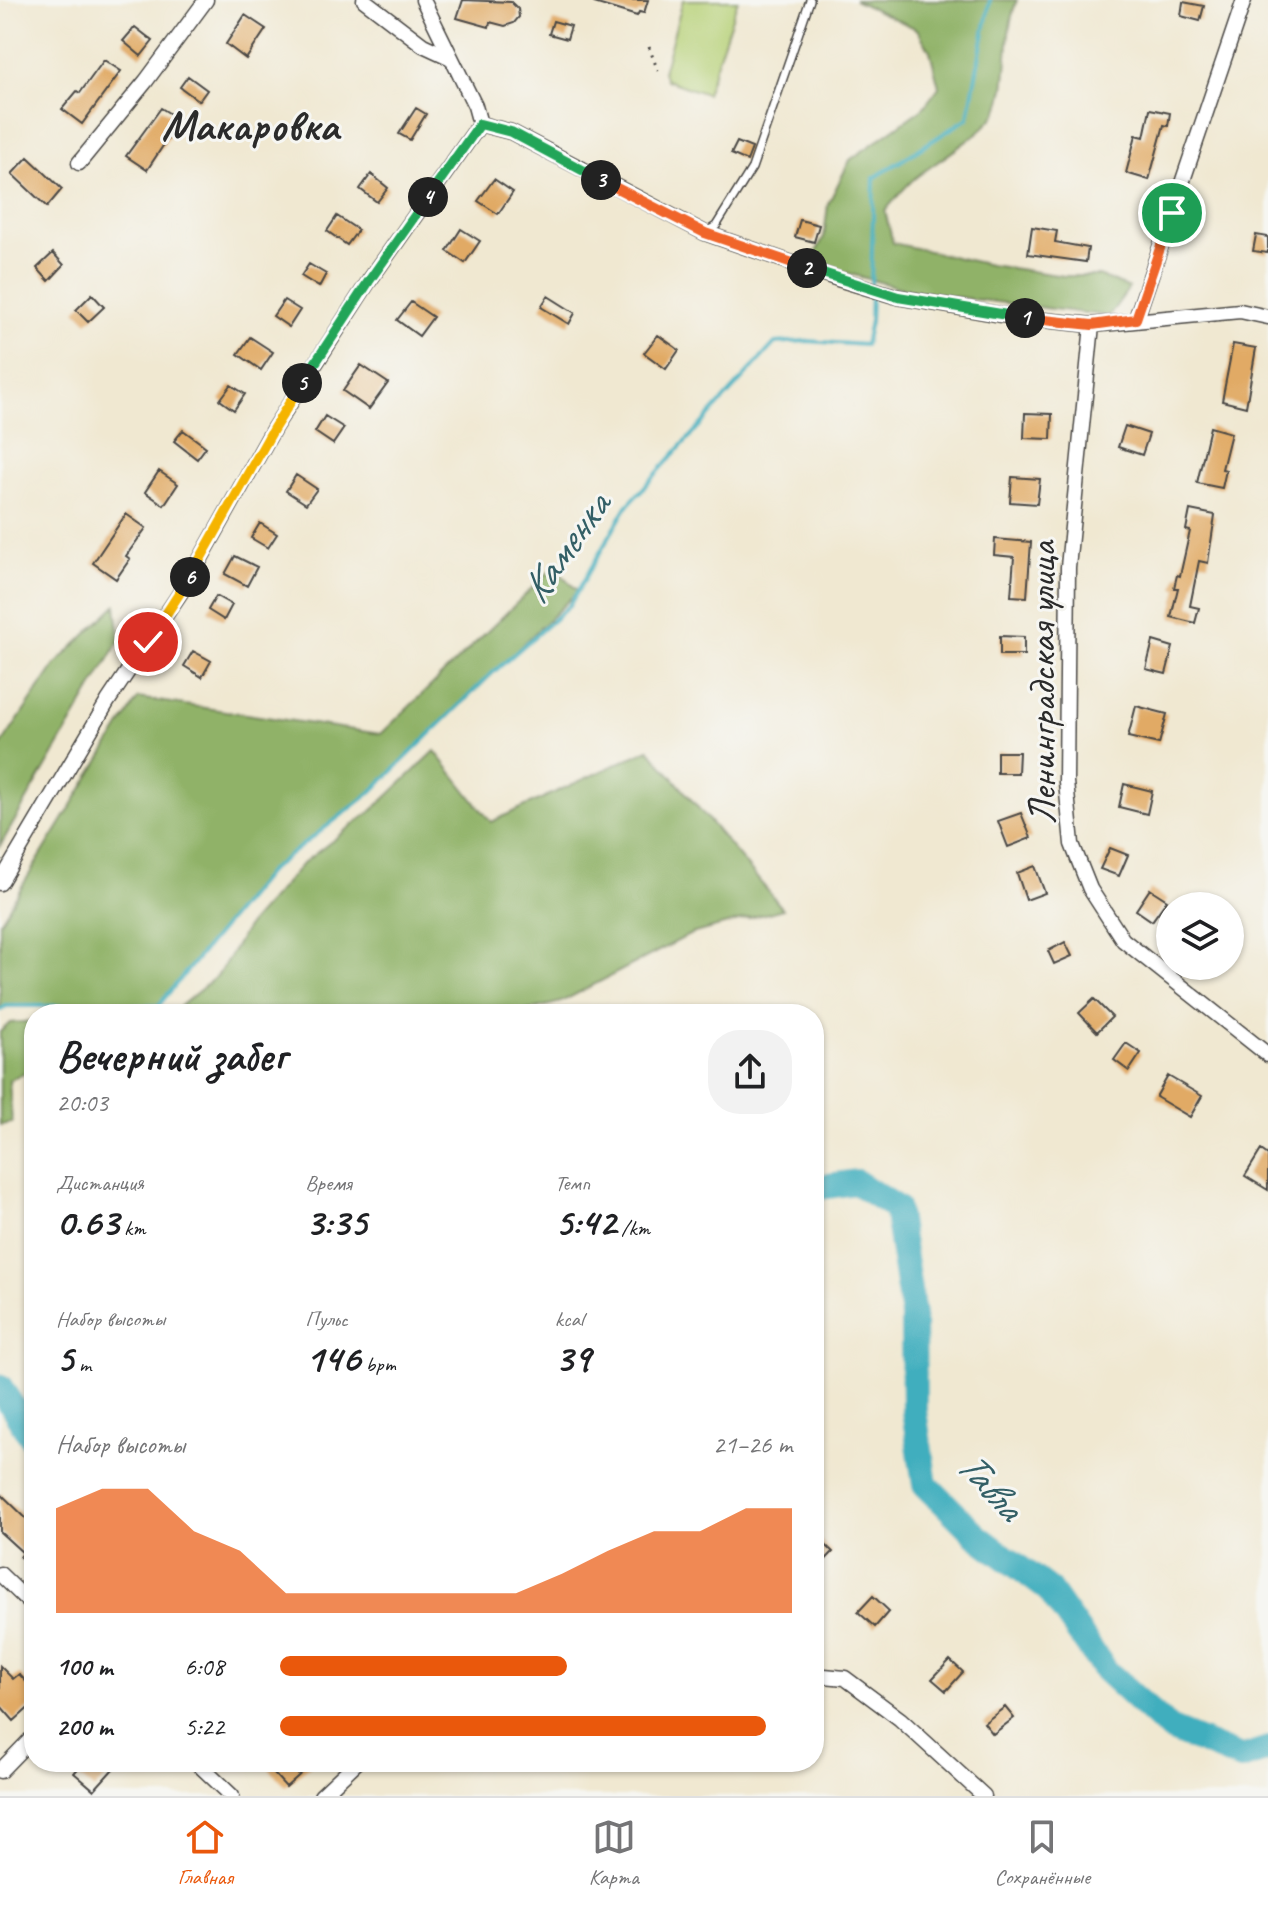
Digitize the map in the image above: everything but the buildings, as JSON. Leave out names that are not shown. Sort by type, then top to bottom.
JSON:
[{"type":"street","points":[[79,163],[146,81],[206,0]]},
{"type":"street","points":[[364,0],[423,45],[451,58]]},
{"type":"street","points":[[423,0],[475,106],[480,124]]},
{"type":"street","points":[[1136,319],[1244,0]]},
{"type":"street","points":[[480,124],[511,132],[705,233],[898,297],[1014,317],[1092,325],[1240,311],[1268,317]]},
{"type":"street","points":[[0,883],[108,701],[187,583],[274,428],[369,281],[480,124]]},
{"type":"street","name":"Ленинградская улица","points":[[1092,325],[1068,567],[1066,782],[1072,844],[1090,889],[1123,940],[1268,1055]]},
{"type":"street","points":[[0,1574],[24,1597]]},
{"type":"street","points":[[824,1676],[845,1678],[900,1719],[984,1796]]},
{"type":"street","points":[[0,1771],[24,1746]]},
{"type":"street","points":[[207,1772],[232,1796]]},
{"type":"street","points":[[321,1796],[346,1772]]},
{"type":"lane","points":[[705,233],[716,226],[752,168],[810,0]]},
{"type":"path","points":[[649,47],[658,71]]},
{"type":"green space","points":[[683,0],[738,0],[706,94],[666,80],[663,72]]},
{"type":"green space","points":[[854,0],[1017,0],[1010,26],[999,108],[975,135],[905,187],[885,211],[893,243],[990,265],[1064,276],[1099,276],[1129,288],[1109,316],[916,292],[810,263],[824,237],[828,204],[850,160],[923,108],[939,87],[930,51],[917,29]]},
{"type":"green space","points":[[554,567],[578,591],[369,794],[270,870],[160,1004],[24,1004],[6,1006],[0,1010],[0,922],[138,698],[381,734]]},
{"type":"green space","points":[[116,605],[120,640],[0,846],[0,747],[55,665]]},
{"type":"green space","points":[[649,749],[783,909],[691,934],[553,1004],[183,1004],[218,975],[249,924],[303,863],[374,809],[435,751],[491,822]]},
{"type":"green space","points":[[24,1022],[24,1073],[9,1080],[12,1123],[0,1125],[0,1032],[10,1023]]},
{"type":"waterway","name":"Каменка","points":[[871,284],[874,178],[968,118],[990,0]]},
{"type":"waterway","name":"Каменка","points":[[160,1004],[270,870],[369,794],[489,676],[569,606],[627,506],[775,343],[807,341],[865,345],[871,293]]},
{"type":"waterway","name":"Каменка","points":[[0,1010],[6,1006],[24,1006]]},
{"type":"waterway","name":"Тавла","points":[[824,1187],[856,1182],[896,1208],[913,1315],[914,1411],[925,1484],[977,1536],[1049,1590],[1105,1670],[1169,1729],[1241,1758],[1268,1749]]},
{"type":"waterway","name":"Тавла","points":[[0,1387],[24,1425]]},
{"type":"district","name":"Макаровка","points":[[250,125]]},
{"type":"route","points":[[148,642],[187,583],[274,428],[369,281],[480,124],[511,132],[705,233],[898,297],[1014,317],[1092,325],[1136,319],[1172,213]]}]
